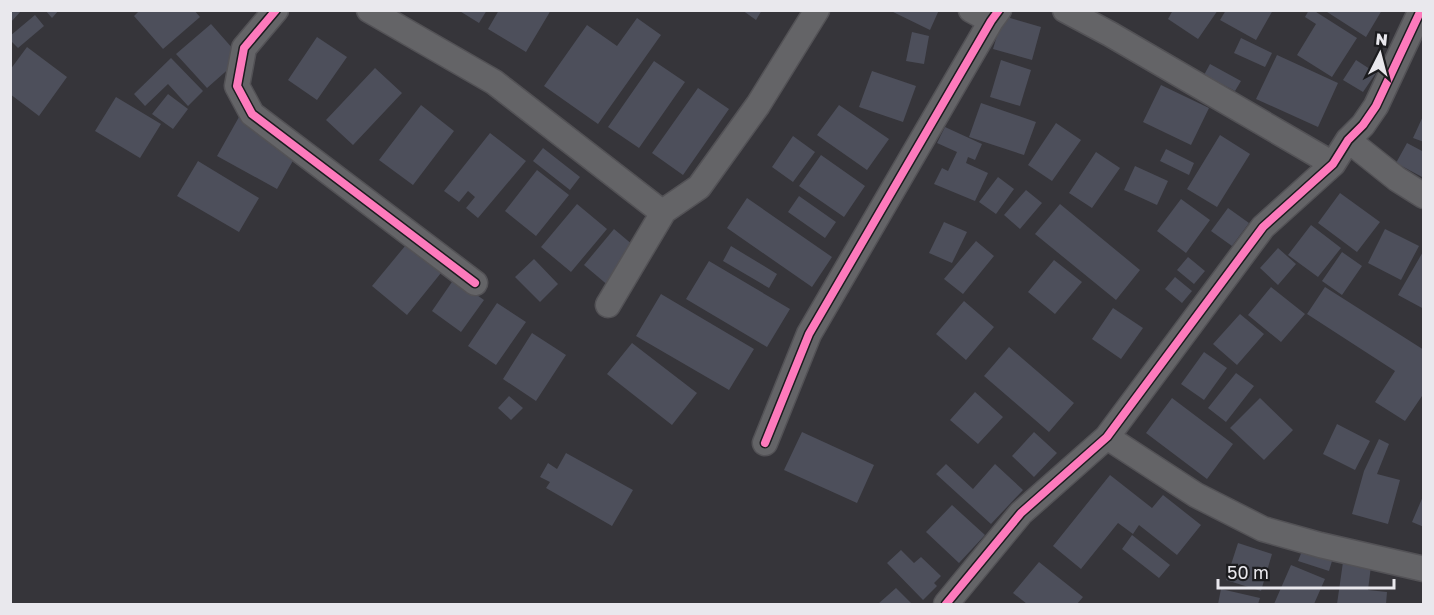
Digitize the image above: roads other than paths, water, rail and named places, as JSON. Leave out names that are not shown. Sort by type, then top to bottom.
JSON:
[{"type":"street","points":[[276,10],[244,48],[237,86],[252,114],[475,284]]},
{"type":"street","points":[[369,10],[494,82],[663,213]]},
{"type":"street","points":[[608,305],[663,213],[699,187],[758,105],[817,10]]},
{"type":"street","points":[[1065,10],[1333,164]]},
{"type":"street","points":[[946,604],[1021,513],[1107,437],[1263,227],[1333,164],[1348,140],[1363,125],[1376,106],[1422,10]]},
{"type":"street","points":[[765,443],[809,334],[987,14]]},
{"type":"street","points":[[1348,140],[1397,179],[1424,196]]},
{"type":"street","points":[[1107,437],[1196,495],[1263,529],[1424,568]]}]
